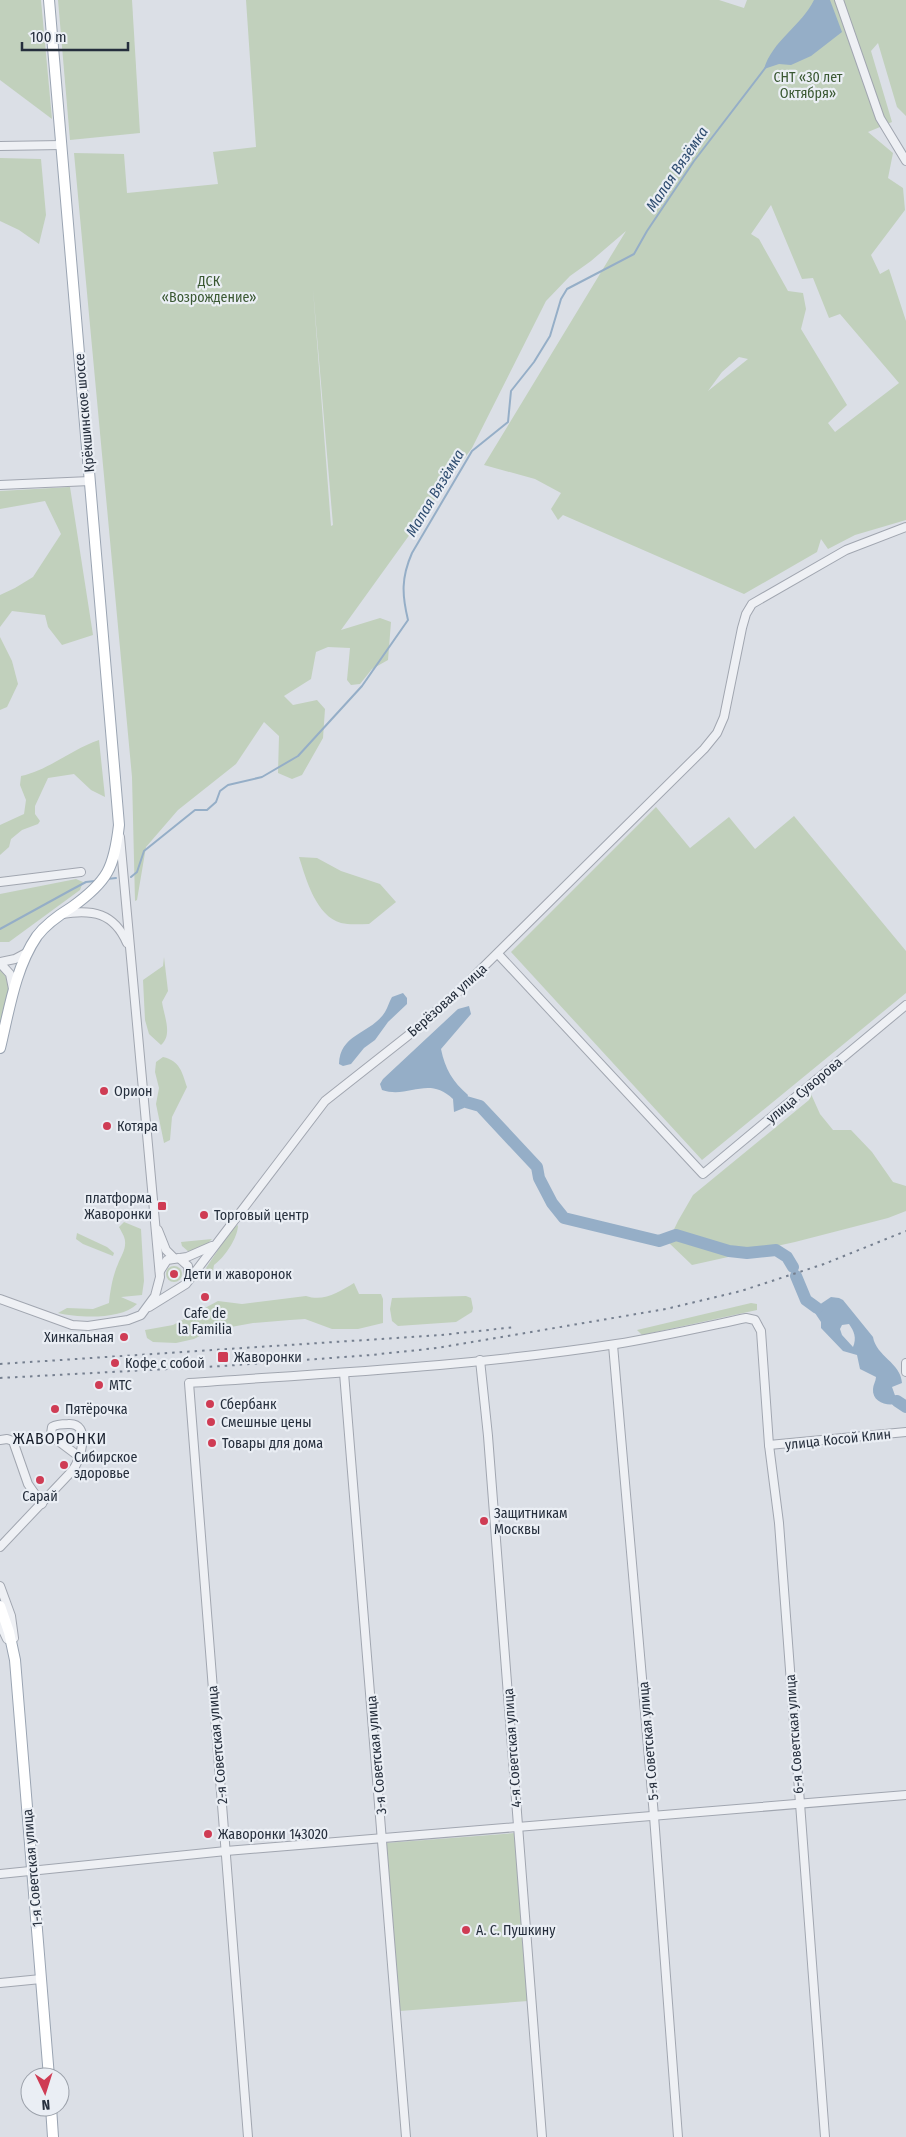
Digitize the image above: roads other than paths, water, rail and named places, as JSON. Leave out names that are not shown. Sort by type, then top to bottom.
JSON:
[{"type":"main road","name":"Крёкшинское шоссе","points":[[0,1048],[14,993],[28,952],[41,932],[60,914],[91,892],[105,878],[115,856],[119,825],[49,0]]},
{"type":"main road","name":"1-я Советская улица","points":[[0,1606],[9,1632],[15,1660],[47,2067]]},
{"type":"main road","points":[[52,2117],[53,2137]]},
{"type":"street","points":[[839,0],[880,118],[906,161]]},
{"type":"street","points":[[0,146],[62,145]]},
{"type":"street","points":[[0,485],[90,481]]},
{"type":"street","points":[[498,954],[714,737],[724,717],[742,628],[752,604],[846,550],[906,527]]},
{"type":"street","points":[[119,825],[160,1276],[169,1287],[177,1288]]},
{"type":"street","points":[[0,882],[81,872]]},
{"type":"street","points":[[60,914],[83,912],[106,917],[121,930],[130,949]]},
{"type":"street","points":[[14,993],[10,974],[0,962],[15,959],[28,952]]},
{"type":"street","name":"Берёзовая улица","points":[[188,1280],[325,1101],[420,1027],[498,954],[703,1174]]},
{"type":"street","name":"улица Суворова","points":[[703,1174],[906,1005]]},
{"type":"street","points":[[0,1300],[80,1326],[131,1319],[141,1315],[149,1307],[184,1285],[188,1280],[188,1266],[176,1258],[164,1246],[154,1218]]},
{"type":"street","points":[[149,1307],[156,1296],[163,1263],[203,1251],[216,1244]]},
{"type":"street","name":"6-я Советская улица","points":[[613,1344],[746,1318],[755,1320],[761,1331],[769,1445],[779,1523],[825,2137]]},
{"type":"street","points":[[344,1373],[480,1360],[613,1344]]},
{"type":"street","name":"5-я Советская улица","points":[[613,1344],[654,1816],[678,2137]]},
{"type":"street","name":"4-я Советская улица","points":[[480,1360],[488,1436],[542,2137]]},
{"type":"street","points":[[906,1363],[906,1372]]},
{"type":"street","name":"2-я Советская улица","points":[[248,2137],[189,1383],[344,1373]]},
{"type":"street","name":"3-я Советская улица","points":[[344,1373],[406,2137]]},
{"type":"street","points":[[0,1547],[42,1504],[72,1471],[81,1458],[82,1436],[79,1427],[74,1424],[52,1427],[51,1434],[53,1437],[81,1458]]},
{"type":"street","name":"улица Косой Клин","points":[[769,1445],[906,1432]]},
{"type":"street","points":[[0,1440],[8,1438],[13,1441],[28,1484],[42,1504]]},
{"type":"street","points":[[0,1586],[11,1616],[15,1660]]},
{"type":"street","points":[[0,1624],[15,1660]]},
{"type":"street","points":[[0,1874],[226,1851],[906,1795]]},
{"type":"street","points":[[0,1983],[41,1979]]},
{"type":"water","points":[[814,0],[830,0],[842,32],[811,56],[791,65],[779,64],[764,69],[780,41],[809,9]]},
{"type":"water","points":[[403,993],[407,998],[407,1004],[388,1022],[375,1040],[364,1048],[351,1064],[343,1066],[339,1064],[341,1054],[350,1040],[379,1019],[385,1012],[392,997]]},
{"type":"water","points":[[469,1006],[471,1014],[441,1049],[450,1075],[468,1095],[464,1108],[454,1112],[453,1099],[444,1092],[435,1089],[427,1088],[401,1092],[382,1090],[380,1084],[383,1079],[458,1009]]},
{"type":"water","points":[[831,1297],[843,1300],[873,1337],[875,1344],[901,1376],[902,1383],[892,1387],[897,1401],[895,1404],[887,1404],[877,1400],[873,1393],[876,1377],[860,1369],[857,1355],[843,1351],[821,1328],[821,1322],[815,1313],[819,1305]],"holes":[[[849,1324],[854,1332],[853,1347],[842,1335],[840,1329],[842,1325]]]},
{"type":"waterway","name":"Малая Вязёмка","points":[[131,877],[137,872],[144,851],[195,810],[207,810],[216,802],[220,791],[228,785],[262,777],[298,756],[362,686],[408,620],[404,579],[412,553],[472,451],[508,422],[511,391],[534,362],[550,336],[561,299],[567,289],[634,254],[647,231],[694,161],[766,67]]},
{"type":"waterway","name":"Малая Вязёмка","points":[[107,879],[116,878]]},
{"type":"waterway","name":"Малая Вязёмка","points":[[0,929],[86,882],[95,881]]},
{"type":"waterway","points":[[466,1102],[480,1106],[537,1167],[539,1178],[552,1203],[564,1218],[659,1241],[676,1235],[729,1251],[747,1253],[776,1250],[787,1257],[793,1267]]},
{"type":"waterway","points":[[796,1276],[806,1300],[817,1308]]},
{"type":"waterway","points":[[897,1401],[906,1407]]},
{"type":"railway","points":[[0,1378],[223,1366],[437,1348],[666,1309],[741,1291],[824,1264],[906,1231]]},
{"type":"railway","points":[[0,1364],[441,1335],[516,1327]]},
{"type":"place","name":"Орион","points":[[104,1091]]},
{"type":"place","name":"Котяра","points":[[107,1126]]},
{"type":"place","name":"платформа Жаворонки","points":[[162,1206]]},
{"type":"place","name":"Торговый центр","points":[[204,1215]]},
{"type":"place","name":"Дети и жаворонок","points":[[174,1274]]},
{"type":"place","name":"Cafe de la Familia","points":[[205,1297]]},
{"type":"place","name":"Хинкальная","points":[[124,1337]]},
{"type":"place","name":"Жаворонки","points":[[223,1357]]},
{"type":"place","name":"Кофе с собой","points":[[115,1363]]},
{"type":"place","name":"МТС","points":[[99,1385]]},
{"type":"place","name":"Сбербанк","points":[[210,1404]]},
{"type":"place","name":"Пятёрочка","points":[[55,1409]]},
{"type":"place","name":"Смешные цены","points":[[211,1422]]},
{"type":"place","name":"Товары для дома","points":[[212,1443]]},
{"type":"place","name":"Сибирское здоровье","points":[[64,1465]]},
{"type":"place","name":"Сарай","points":[[40,1480]]},
{"type":"place","name":"Защитникам Москвы","points":[[484,1521]]},
{"type":"place","name":"Жаворонки 143020","points":[[208,1834]]},
{"type":"place","name":"А. С. Пушкину","points":[[466,1930]]},
{"type":"district","name":"ЖАВОРОНКИ","points":[[60,1438]]},
{"type":"park label","name":"СНТ «30 лет Октября»","points":[[808,86]]},
{"type":"park label","name":"ДСК «Возрождение»","points":[[209,290]]}]
